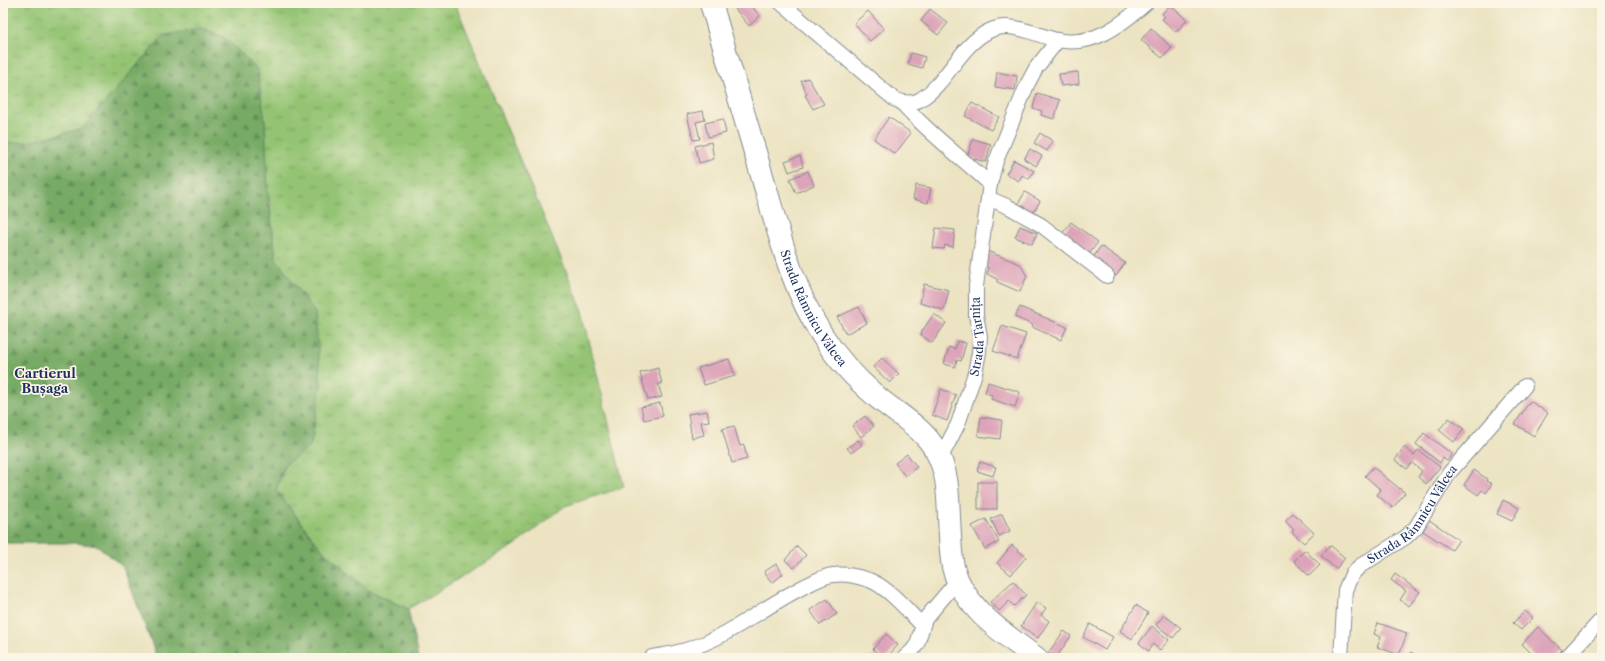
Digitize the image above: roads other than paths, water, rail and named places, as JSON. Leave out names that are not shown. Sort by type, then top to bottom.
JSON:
[{"type":"main road","name":"Strada Râmnicu Vâlcea","points":[[711,3],[788,261],[806,308],[821,334],[841,362],[878,398],[924,435],[936,450],[947,480],[951,552],[953,567],[958,580],[964,592],[980,614],[1036,658]]},
{"type":"street","points":[[781,3],[894,99],[902,103],[925,128],[960,156],[990,184]]},
{"type":"street","points":[[902,103],[920,100],[938,82],[971,43],[990,30],[1005,26],[1058,40],[1072,41],[1100,35],[1114,29],[1146,3]]},
{"type":"street","name":"Strada Tarnița","points":[[940,459],[958,424],[975,373],[979,352],[980,336],[976,315],[976,286],[990,184],[996,161],[1036,68],[1058,40]]},
{"type":"street","points":[[988,198],[1009,207],[1041,225],[1107,276]]},
{"type":"street","name":"Strada Râmnicu Vâlcea","points":[[1340,658],[1346,590],[1352,574],[1360,566],[1406,537],[1416,527],[1450,472],[1524,386]]},
{"type":"street","points":[[652,657],[674,654],[718,637],[785,596],[821,578],[832,575],[852,575],[870,580],[886,591],[922,625]]},
{"type":"street","points":[[904,658],[917,644],[925,619],[958,580]]},
{"type":"street","points":[[1566,658],[1602,619]]},
{"type":"district","name":"Cartierul Bușaga","points":[[45,380]]}]
